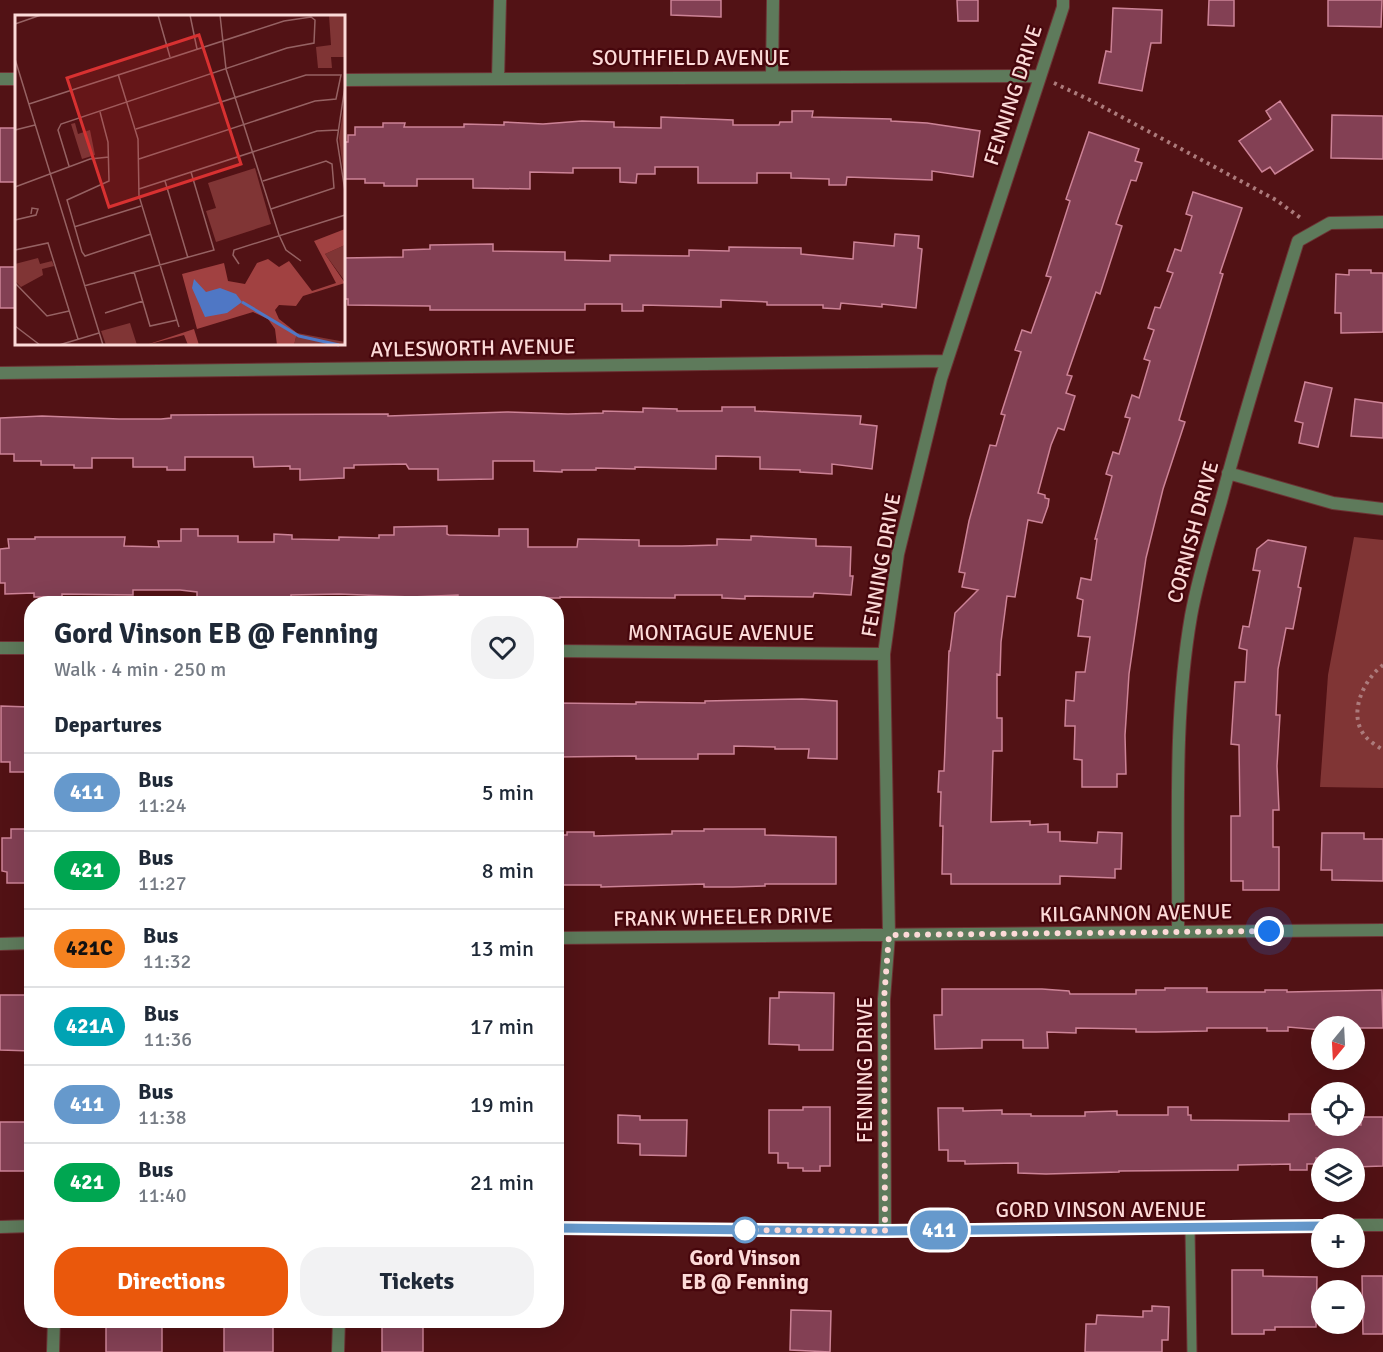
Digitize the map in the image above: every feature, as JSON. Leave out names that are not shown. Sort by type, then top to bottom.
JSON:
[{"type":"street","points":[[498,79],[500,0]]},
{"type":"street","points":[[772,77],[773,0]]},
{"type":"street","name":"FENNING DRIVE","points":[[885,1231],[884,999],[889,935],[885,654],[898,554],[947,361],[1063,6],[1063,0]]},
{"type":"street","name":"SOUTHFIELD AVENUE","points":[[345,80],[1039,76]]},
{"type":"street","points":[[0,79],[15,80]]},
{"type":"street","name":"CORNISH DRIVE","points":[[1178,932],[1180,725],[1185,663],[1191,615],[1228,473],[1298,241],[1330,223],[1383,222]]},
{"type":"street","name":"AYLESWORTH AVENUE","points":[[0,373],[947,361]]},
{"type":"street","points":[[1228,473],[1333,503],[1383,509]]},
{"type":"street","points":[[0,648],[24,648]]},
{"type":"street","name":"MONTAGUE AVENUE","points":[[564,651],[885,654]]},
{"type":"street","name":"KILGANNON AVENUE","points":[[889,935],[1383,930]]},
{"type":"street","name":"FRANK WHEELER DRIVE","points":[[564,938],[889,935]]},
{"type":"street","points":[[0,944],[24,943]]},
{"type":"street","points":[[1365,1225],[1383,1224]]},
{"type":"street","points":[[0,1227],[24,1226]]},
{"type":"street","name":"GORD VINSON AVENUE","points":[[564,1228],[885,1231],[1311,1226]]},
{"type":"street","points":[[53,1352],[54,1328]]},
{"type":"street","points":[[338,1352],[339,1328]]},
{"type":"lane","points":[[1190,1229],[1192,1352]]},
{"type":"path","points":[[1039,76],[1092,101],[1276,200],[1317,230]]},
{"type":"path","points":[[1383,665],[1368,679],[1357,713],[1365,736],[1383,750]]},
{"type":"shaded area","points":[[1354,537],[1383,540],[1383,788],[1320,787],[1328,675]]},
{"type":"building","points":[[671,0],[721,0],[721,17],[671,15]]},
{"type":"building","points":[[957,0],[978,0],[978,21],[958,21]]},
{"type":"building","points":[[1209,0],[1234,0],[1234,26],[1208,25]]},
{"type":"building","points":[[1328,0],[1382,0],[1381,27],[1328,26]]},
{"type":"building","points":[[1113,8],[1162,10],[1161,43],[1151,43],[1142,91],[1099,83],[1106,51],[1111,52]]},
{"type":"building","points":[[1280,101],[1313,150],[1275,174],[1270,167],[1262,172],[1239,141],[1271,119],[1266,111]]},
{"type":"building","points":[[792,111],[813,111],[812,117],[891,119],[891,121],[927,123],[980,131],[973,177],[932,171],[932,180],[847,177],[846,185],[829,185],[829,179],[791,178],[791,173],[757,173],[757,183],[698,183],[698,167],[655,167],[655,174],[637,174],[636,183],[620,182],[620,168],[573,168],[573,173],[530,172],[530,189],[473,188],[473,179],[417,179],[417,186],[384,186],[384,183],[365,183],[365,179],[345,179],[345,142],[348,142],[348,135],[355,135],[355,127],[383,127],[383,123],[405,123],[404,127],[464,127],[464,124],[504,125],[504,122],[543,124],[582,121],[614,122],[614,127],[661,128],[661,117],[733,120],[733,125],[779,125],[780,122],[792,122]]},
{"type":"building","points":[[1332,115],[1383,116],[1383,159],[1331,158]]},
{"type":"building","points":[[0,128],[15,128],[15,182],[0,182]]},
{"type":"building","points":[[1089,132],[1139,149],[1135,161],[1142,163],[1136,181],[1131,180],[1116,224],[1122,226],[1100,294],[1096,292],[1067,375],[1072,376],[1066,393],[1075,396],[1064,430],[1058,428],[1051,445],[1038,493],[1049,499],[1048,506],[1042,523],[1028,520],[1015,597],[1007,596],[1001,642],[1000,675],[997,674],[997,718],[1002,718],[1002,751],[993,751],[991,822],[1030,821],[1030,825],[1048,824],[1048,832],[1060,832],[1060,841],[1097,843],[1098,832],[1122,833],[1121,869],[1115,869],[1115,878],[1060,876],[1060,884],[951,884],[951,874],[942,874],[943,826],[940,826],[941,792],[938,792],[939,771],[944,771],[949,651],[955,613],[978,590],[962,587],[965,573],[959,572],[969,521],[990,445],[996,446],[1005,415],[1001,414],[1021,352],[1015,350],[1022,330],[1031,333],[1051,277],[1046,276],[1070,201],[1066,199]]},
{"type":"building","points":[[1193,192],[1242,208],[1220,273],[1223,274],[1179,420],[1185,422],[1163,489],[1146,558],[1129,674],[1125,735],[1126,774],[1117,774],[1117,787],[1082,787],[1082,760],[1074,759],[1075,726],[1065,726],[1066,700],[1074,701],[1076,672],[1085,672],[1090,637],[1078,636],[1083,600],[1077,598],[1081,578],[1091,580],[1097,539],[1095,539],[1112,476],[1106,474],[1113,452],[1119,454],[1130,418],[1125,417],[1132,395],[1139,398],[1150,361],[1144,359],[1154,330],[1148,328],[1155,307],[1160,308],[1173,273],[1167,271],[1175,249],[1181,251],[1192,216],[1186,214]]},
{"type":"building","points":[[895,234],[919,236],[918,248],[922,249],[916,308],[841,303],[840,309],[823,308],[823,305],[767,305],[767,302],[721,300],[721,307],[643,305],[643,311],[622,311],[622,304],[585,304],[585,310],[430,310],[430,306],[348,305],[348,299],[345,299],[345,258],[403,257],[403,250],[430,249],[430,245],[493,244],[493,251],[565,252],[565,260],[610,261],[610,255],[689,256],[689,250],[729,251],[729,247],[801,248],[801,254],[853,259],[854,242],[894,246]]},
{"type":"building","points":[[0,267],[15,267],[15,308],[0,308]]},
{"type":"building","points":[[1349,270],[1371,270],[1371,273],[1383,273],[1383,332],[1341,333],[1341,313],[1335,313],[1336,274],[1349,275]]},
{"type":"building","points":[[1305,382],[1332,388],[1318,447],[1299,443],[1303,423],[1295,421]]},
{"type":"building","points":[[1355,399],[1383,403],[1383,438],[1351,436]]},
{"type":"building","points":[[722,407],[755,407],[755,411],[861,416],[860,424],[877,426],[872,469],[832,464],[832,474],[760,469],[760,457],[716,456],[716,469],[635,467],[635,469],[562,470],[562,472],[534,471],[534,461],[493,461],[493,479],[438,480],[438,469],[409,469],[406,464],[354,465],[354,468],[344,468],[344,478],[300,480],[300,469],[290,469],[290,466],[254,467],[253,457],[185,457],[185,470],[167,470],[167,467],[133,467],[133,458],[92,458],[92,468],[74,468],[74,465],[41,465],[41,461],[14,461],[14,454],[0,454],[0,418],[42,416],[161,419],[171,418],[171,415],[388,414],[388,416],[507,412],[568,414],[603,413],[603,411],[643,412],[643,408],[722,411]]},
{"type":"building","points":[[447,526],[449,535],[499,536],[499,529],[528,529],[528,547],[577,547],[578,539],[639,540],[639,546],[682,546],[717,545],[717,539],[751,540],[751,536],[816,539],[816,546],[851,547],[850,576],[853,576],[851,595],[814,593],[813,597],[745,596],[745,599],[722,598],[722,595],[675,595],[675,598],[339,594],[197,596],[197,592],[180,590],[133,590],[133,595],[34,596],[34,593],[5,594],[5,583],[0,583],[0,549],[9,548],[8,539],[125,537],[124,546],[159,547],[158,541],[181,541],[181,529],[198,529],[198,536],[238,536],[238,542],[274,542],[274,534],[292,535],[292,539],[379,538],[379,535],[394,535],[394,527]]},
{"type":"building","points":[[1268,540],[1306,547],[1293,629],[1286,628],[1278,669],[1276,715],[1280,715],[1277,766],[1279,810],[1273,810],[1273,847],[1279,847],[1279,890],[1243,890],[1243,881],[1231,881],[1231,816],[1240,816],[1239,745],[1231,744],[1235,682],[1245,682],[1247,650],[1239,648],[1243,626],[1249,627],[1260,571],[1253,570],[1257,549]]},
{"type":"building","points":[[802,699],[837,701],[837,759],[808,758],[809,749],[734,746],[734,754],[698,754],[698,759],[636,759],[636,756],[564,757],[564,703],[705,703],[705,701]]},
{"type":"building","points":[[1,706],[24,707],[24,772],[10,772],[10,762],[1,762]]},
{"type":"building","points":[[11,829],[24,829],[24,883],[7,883],[7,872],[2,871],[2,838],[11,838]]},
{"type":"building","points":[[704,829],[765,829],[765,835],[836,837],[836,884],[765,884],[765,886],[733,887],[704,887],[704,884],[601,887],[601,885],[564,885],[564,835],[567,835],[567,832],[594,832],[594,836],[704,831]]},
{"type":"building","points":[[1322,833],[1364,833],[1364,839],[1383,839],[1383,881],[1332,880],[1332,870],[1321,870]]},
{"type":"building","points":[[1165,988],[1207,988],[1207,992],[1287,990],[1287,992],[1382,990],[1383,1028],[1365,1028],[1365,1016],[1311,1016],[1311,1029],[1288,1027],[1288,1031],[1267,1031],[1267,1028],[1207,1028],[1207,1031],[1136,1032],[1136,1029],[1076,1028],[1076,1033],[1047,1032],[1048,1048],[1023,1048],[1023,1040],[982,1040],[982,1048],[935,1049],[934,1015],[942,1015],[942,989],[1042,989],[1069,991],[1070,994],[1136,994],[1136,990],[1165,990]]},
{"type":"building","points":[[779,992],[834,993],[833,1050],[799,1050],[799,1045],[769,1044],[770,998],[779,998]]},
{"type":"building","points":[[0,995],[24,995],[24,1051],[0,1050]]},
{"type":"building","points":[[803,1107],[830,1107],[830,1166],[820,1166],[820,1171],[788,1168],[788,1163],[778,1163],[778,1153],[769,1153],[769,1110],[803,1110]]},
{"type":"building","points":[[1168,1107],[1188,1107],[1191,1120],[1289,1121],[1289,1114],[1311,1114],[1311,1136],[1365,1136],[1365,1117],[1383,1117],[1383,1166],[1365,1167],[1365,1148],[1311,1148],[1311,1164],[1307,1164],[1307,1170],[1290,1170],[1290,1164],[1238,1165],[1238,1170],[1018,1173],[1018,1163],[965,1164],[965,1161],[948,1161],[948,1150],[939,1150],[938,1108],[963,1108],[963,1111],[1002,1110],[1002,1114],[1031,1114],[1031,1116],[1085,1116],[1085,1112],[1117,1111],[1117,1115],[1168,1115]]},
{"type":"building","points":[[618,1115],[640,1116],[640,1120],[687,1120],[686,1156],[640,1155],[640,1144],[618,1143]]},
{"type":"building","points":[[0,1122],[24,1122],[24,1171],[0,1171]]},
{"type":"building","points":[[1232,1270],[1263,1270],[1263,1276],[1317,1277],[1317,1280],[1311,1280],[1311,1327],[1275,1327],[1275,1330],[1264,1330],[1264,1334],[1232,1334]]},
{"type":"building","points":[[1362,1276],[1383,1276],[1383,1334],[1365,1334],[1365,1280],[1362,1280]]},
{"type":"building","points":[[1152,1306],[1169,1307],[1168,1340],[1162,1340],[1162,1352],[1085,1352],[1086,1324],[1096,1324],[1097,1315],[1143,1317],[1143,1311],[1152,1311]]},
{"type":"building","points":[[791,1310],[831,1311],[830,1352],[790,1350]]},
{"type":"building","points":[[106,1328],[162,1328],[162,1352],[106,1352]]},
{"type":"building","points":[[224,1328],[273,1328],[273,1352],[224,1352]]},
{"type":"building","points":[[382,1328],[423,1328],[423,1352],[382,1352]]},
{"type":"bus line","name":"411","points":[[564,1228],[885,1231],[1311,1226]]},
{"type":"place","name":"Gord Vinson EB @ Fenning","points":[[745,1230]]},
{"type":"route","points":[[745,1230],[885,1231],[884,999],[889,935],[1269,931]]}]
